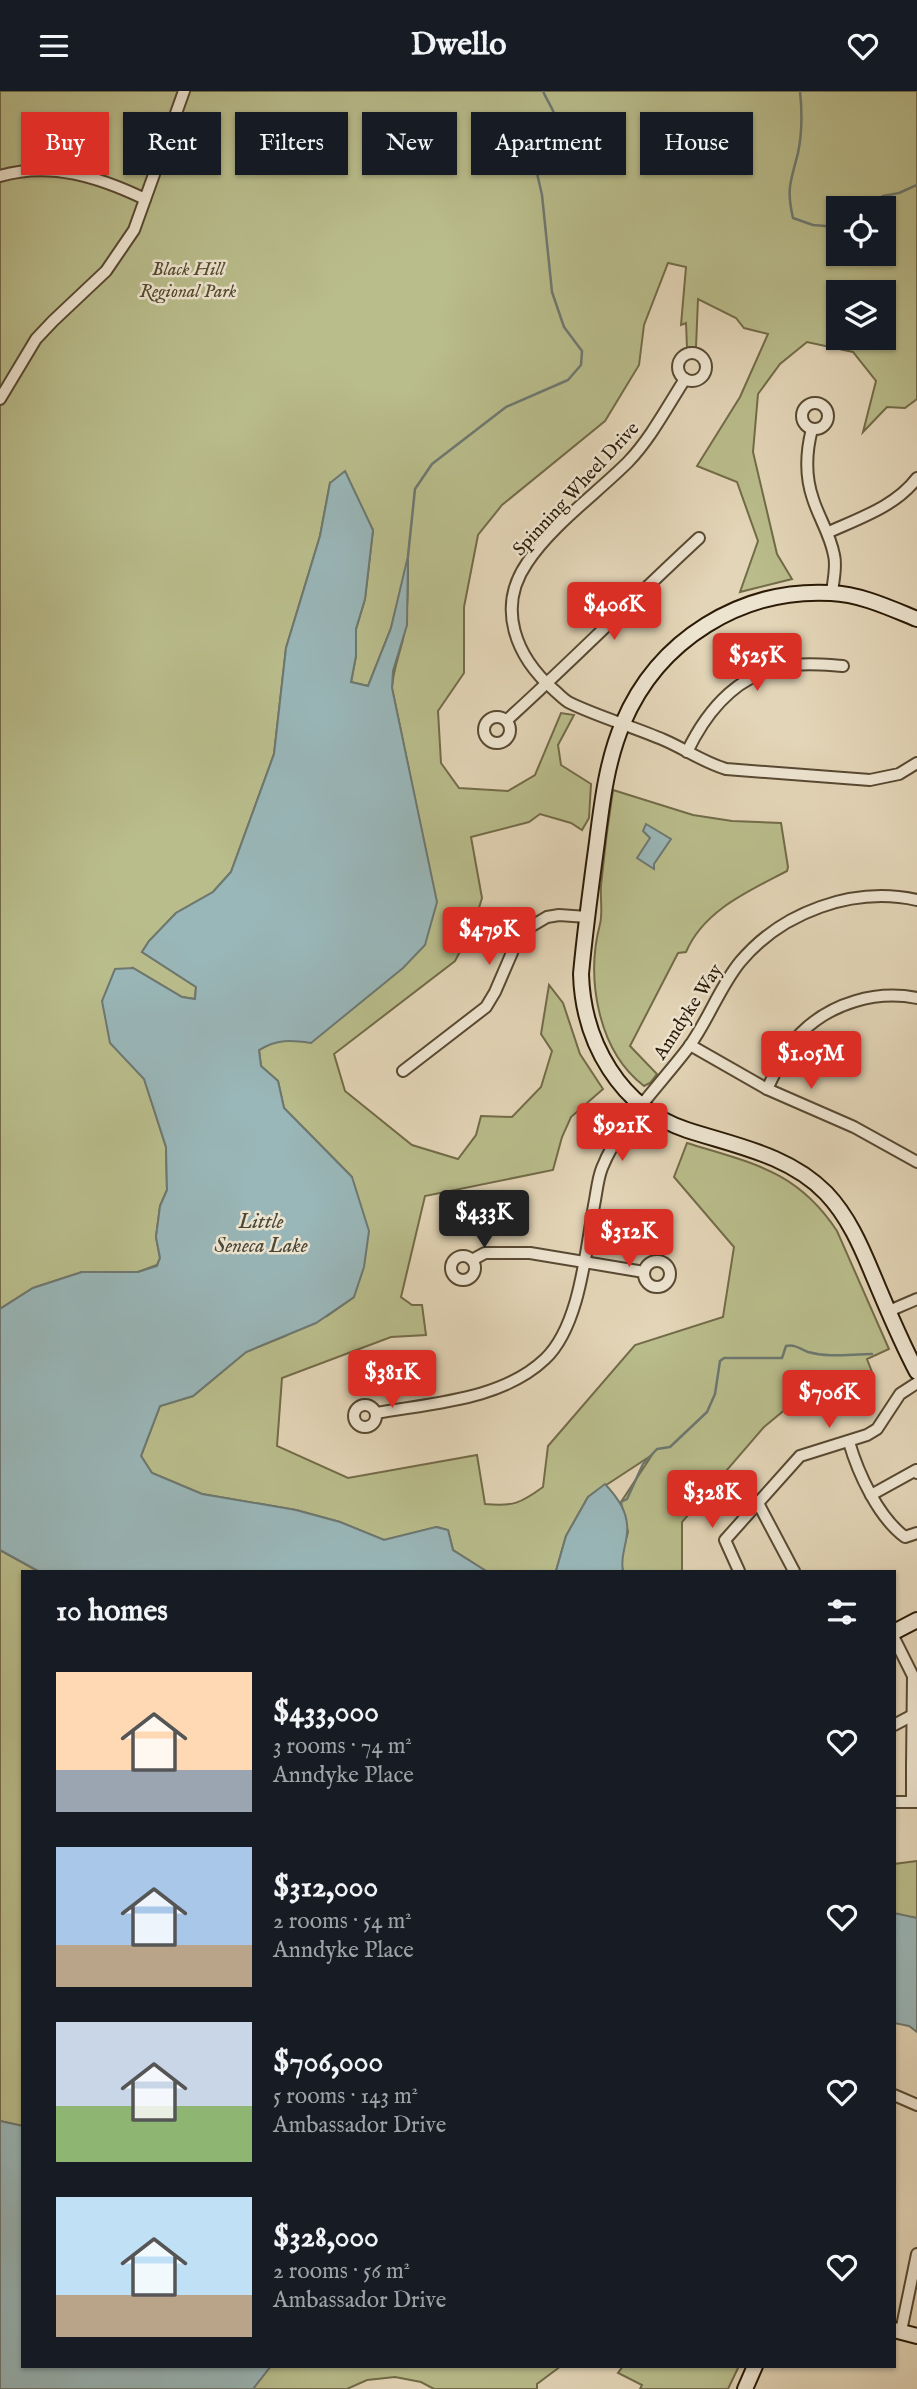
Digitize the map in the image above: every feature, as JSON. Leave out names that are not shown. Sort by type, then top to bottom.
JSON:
[{"type":"street","points":[[0,399],[36,339],[106,271],[134,230],[184,91]]},
{"type":"street","points":[[0,176],[44,169],[75,173],[145,198]]},
{"type":"street","name":"Spinning Wheel Drive","points":[[685,379],[630,460],[540,545],[525,565],[516,585],[512,619],[516,640],[530,667],[568,702],[671,743],[708,764],[726,769],[870,780],[900,774],[917,763]]},
{"type":"street","points":[[812,429],[808,445],[807,475],[813,501],[829,532],[835,558],[832,593]]},
{"type":"street","points":[[829,532],[886,505],[917,478]]},
{"type":"street","points":[[507,720],[699,538]]},
{"type":"street","points":[[917,619],[881,605],[832,593],[786,594],[725,613],[689,636],[662,661],[640,690],[623,723],[602,806],[581,974],[589,1028],[608,1068],[642,1105],[685,1129],[758,1151],[796,1169],[825,1192],[843,1214],[858,1240],[917,1372]]},
{"type":"street","points":[[687,753],[697,731],[713,708],[730,691],[749,679],[772,669],[794,665],[843,666]]},
{"type":"street","name":"Anndyke Way","points":[[376,1413],[490,1392],[523,1378],[547,1357],[565,1332],[576,1301],[601,1171],[612,1146],[690,1045],[724,984],[741,961],[768,935],[802,914],[838,901],[876,896],[917,899]]},
{"type":"street","points":[[403,1071],[486,1007],[517,941],[530,927],[547,916],[587,916]]},
{"type":"street","points":[[767,1089],[782,1057],[801,1033],[826,1013],[853,1001],[883,996],[917,998]]},
{"type":"street","points":[[690,1045],[767,1089],[854,1127],[917,1162]]},
{"type":"street","points":[[472,1260],[485,1253],[507,1251],[644,1272]]},
{"type":"street","points":[[889,1311],[917,1299]]},
{"type":"street","points":[[739,1570],[725,1540],[800,1456],[867,1435],[877,1429],[900,1394],[917,1383]]},
{"type":"street","points":[[849,1441],[856,1467],[871,1495],[897,1531],[905,1537],[917,1533]]},
{"type":"street","points":[[871,1495],[916,1470],[917,1473]]},
{"type":"street","points":[[758,1503],[793,1570]]},
{"type":"street","points":[[896,1631],[917,1620]]},
{"type":"street","points":[[896,1642],[913,1676],[915,1766],[914,1802],[896,1802]]},
{"type":"street","points":[[896,1724],[913,1715]]},
{"type":"street","points":[[896,2096],[917,2105]]},
{"type":"street","points":[[917,2254],[898,2331],[917,2336]]},
{"type":"street","points":[[745,2389],[754,2368]]},
{"type":"green space","name":"Black Hill Regional Park","points":[[0,91],[917,91],[917,399],[905,408],[887,407],[863,432],[876,381],[853,352],[844,350],[896,350],[896,280],[826,280],[826,346],[807,342],[780,364],[758,394],[753,452],[777,554],[792,579],[740,592],[758,541],[737,482],[697,466],[740,397],[768,334],[744,328],[736,318],[698,299],[696,347],[687,347],[686,323],[681,325],[686,267],[668,263],[644,325],[639,365],[605,421],[502,505],[478,535],[464,607],[464,673],[438,711],[441,763],[459,788],[508,791],[535,775],[561,713],[574,715],[558,745],[561,765],[591,784],[589,818],[582,830],[571,823],[540,814],[529,822],[471,837],[482,898],[473,927],[455,961],[334,1054],[345,1091],[412,1145],[458,1159],[476,1135],[481,1116],[512,1117],[541,1087],[552,1051],[541,1034],[549,985],[563,1003],[580,1054],[603,1089],[571,1117],[553,1170],[425,1196],[401,1297],[412,1305],[422,1305],[426,1335],[391,1337],[282,1378],[277,1446],[348,1478],[477,1455],[485,1504],[516,1503],[543,1487],[548,1446],[635,1345],[723,1317],[734,1247],[674,1177],[687,1143],[771,1172],[806,1194],[837,1231],[889,1349],[867,1359],[872,1372],[838,1394],[787,1408],[764,1427],[682,1522],[682,1570],[623,1570],[620,1561],[628,1532],[621,1502],[652,1455],[588,1497],[566,1536],[556,1570],[484,1570],[453,1550],[448,1530],[437,1527],[384,1540],[340,1522],[296,1510],[202,1494],[152,1473],[141,1456],[160,1406],[193,1396],[246,1352],[327,1316],[354,1297],[352,1177],[284,1108],[278,1081],[261,1066],[259,1050],[270,1044],[436,901],[392,688],[406,620],[408,561],[391,628],[368,686],[351,682],[356,656],[356,629],[365,599],[373,530],[363,513],[330,483],[320,536],[286,648],[274,754],[231,872],[213,892],[176,913],[142,952],[196,987],[195,999],[182,997],[133,968],[130,1063],[144,1078],[166,1147],[167,1190],[160,1206],[156,1237],[160,1258],[157,1265],[138,1272],[82,1272],[33,1288],[0,1309]]},
{"type":"green space","points":[[613,790],[693,815],[732,821],[781,823],[788,867],[787,871],[743,894],[716,913],[694,937],[686,952],[678,953],[630,1046],[657,1074],[644,1086],[628,1071],[615,1053],[599,1011],[595,989],[594,967],[601,915],[601,886]]},
{"type":"green space","points":[[0,1550],[36,1570],[21,1570],[21,2126],[0,2121]]},
{"type":"green space","points":[[917,1861],[917,1918],[896,1914],[896,1864]]},
{"type":"green space","points":[[262,2368],[558,2368],[537,2384],[537,2389],[434,2389],[421,2382],[395,2377],[367,2380],[347,2389],[244,2389]]},
{"type":"green space","points":[[622,2368],[738,2368],[728,2389],[640,2389],[642,2385],[618,2373]]},
{"type":"water","name":"Little Seneca Lake","points":[[345,471],[373,530],[365,599],[356,629],[356,656],[351,682],[368,686],[391,628],[408,556],[407,625],[393,671],[392,688],[437,902],[425,945],[403,968],[311,1043],[284,1041],[259,1050],[261,1066],[278,1081],[284,1108],[352,1177],[369,1231],[364,1267],[354,1297],[316,1323],[246,1352],[193,1396],[160,1406],[141,1456],[152,1473],[202,1494],[296,1510],[340,1522],[384,1540],[436,1527],[448,1530],[453,1550],[484,1570],[36,1570],[0,1550],[0,1309],[33,1288],[82,1272],[138,1272],[157,1266],[160,1258],[156,1237],[160,1206],[167,1190],[166,1147],[144,1079],[110,1043],[102,1001],[115,969],[133,968],[182,997],[195,999],[196,987],[142,952],[176,913],[213,892],[231,872],[274,754],[286,648],[320,536],[330,483]]},
{"type":"water","points":[[646,824],[671,839],[654,864],[654,869],[637,858],[650,838],[643,831]]},
{"type":"water","points":[[605,1484],[624,1512],[627,1533],[623,1570],[556,1570],[566,1536],[588,1497]]},
{"type":"water","points":[[896,1913],[917,1918],[917,2032],[909,2026],[896,2023]]},
{"type":"water","points":[[0,2121],[21,2126],[21,2368],[269,2368],[253,2389],[0,2389]]},
{"type":"waterway","points":[[408,556],[415,489],[432,464],[506,407],[568,380],[581,365],[582,351],[564,327],[552,292],[542,195],[531,147],[536,139],[553,135],[556,129],[556,118],[543,91]]},
{"type":"waterway","points":[[800,91],[800,138],[791,178],[791,208],[793,218],[826,226]]},
{"type":"waterway","points":[[883,196],[917,185]]},
{"type":"waterway","points":[[621,1502],[627,1499],[643,1464],[657,1449],[670,1447],[707,1412],[715,1394],[720,1361],[724,1358],[782,1358],[786,1346],[824,1355],[872,1354]]}]
